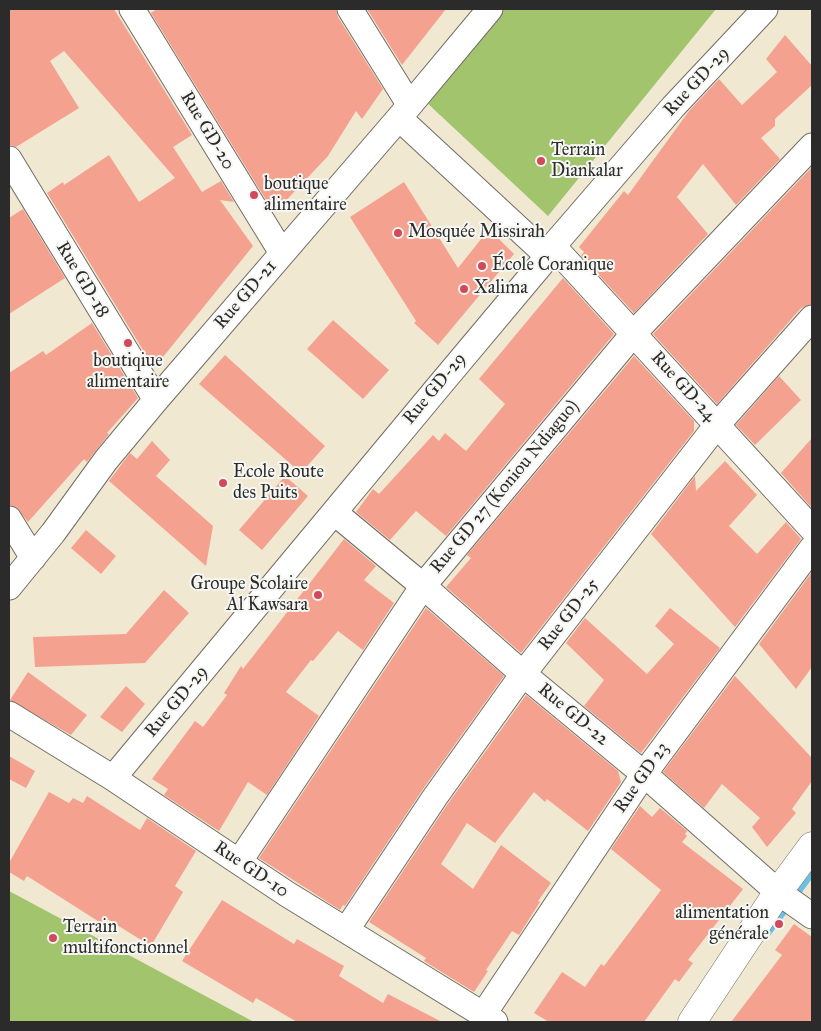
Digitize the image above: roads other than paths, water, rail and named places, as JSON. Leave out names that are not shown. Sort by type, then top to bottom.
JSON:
[{"type":"main road","points":[[692,1022],[778,892],[812,846]]},
{"type":"street","name":"Rue GD-20","points":[[132,9],[282,253]]},
{"type":"street","name":"Rue GD-24","points":[[350,9],[404,111],[634,333],[812,529]]},
{"type":"street","name":"Rue GD-21","points":[[9,588],[106,460],[490,9]]},
{"type":"street","name":"Rue GD-29","points":[[113,778],[335,513],[386,447],[673,107],[765,9]]},
{"type":"street","name":"Rue GD 27 (Koniou Ndiaguo)","points":[[239,862],[423,586],[634,333],[812,146]]},
{"type":"street","name":"Rue GD-18","points":[[9,159],[156,400]]},
{"type":"street","name":"Rue GD-25","points":[[347,929],[435,797],[523,674],[717,425],[812,318]]},
{"type":"street","name":"Rue GD-22","points":[[335,513],[423,586],[523,674],[644,774],[778,892],[812,916]]},
{"type":"street","points":[[9,519],[32,558]]},
{"type":"street","name":"Rue GD 23","points":[[489,1019],[644,774],[812,548]]},
{"type":"street","name":"Rue GD-10","points":[[9,714],[113,778],[287,894],[347,929],[489,1019]]},
{"type":"waterway","points":[[765,936],[812,872]]},
{"type":"place","name":"Terrain Diankalar","points":[[541,161]]},
{"type":"place","name":"boutique alimentaire","points":[[254,195]]},
{"type":"place","name":"Mosquée Missirah","points":[[398,233]]},
{"type":"place","name":"École Coranique","points":[[482,266]]},
{"type":"place","name":"Xalima","points":[[464,289]]},
{"type":"place","name":"boutiqiue alimentaire","points":[[128,343]]},
{"type":"place","name":"Ecole Route des Puits","points":[[223,483]]},
{"type":"place","name":"Groupe Scolaire Al Kawsara","points":[[318,595]]},
{"type":"place","name":"alimentation générale","points":[[779,924]]},
{"type":"place","name":"Terrain multifonctionnel","points":[[53,938]]}]
